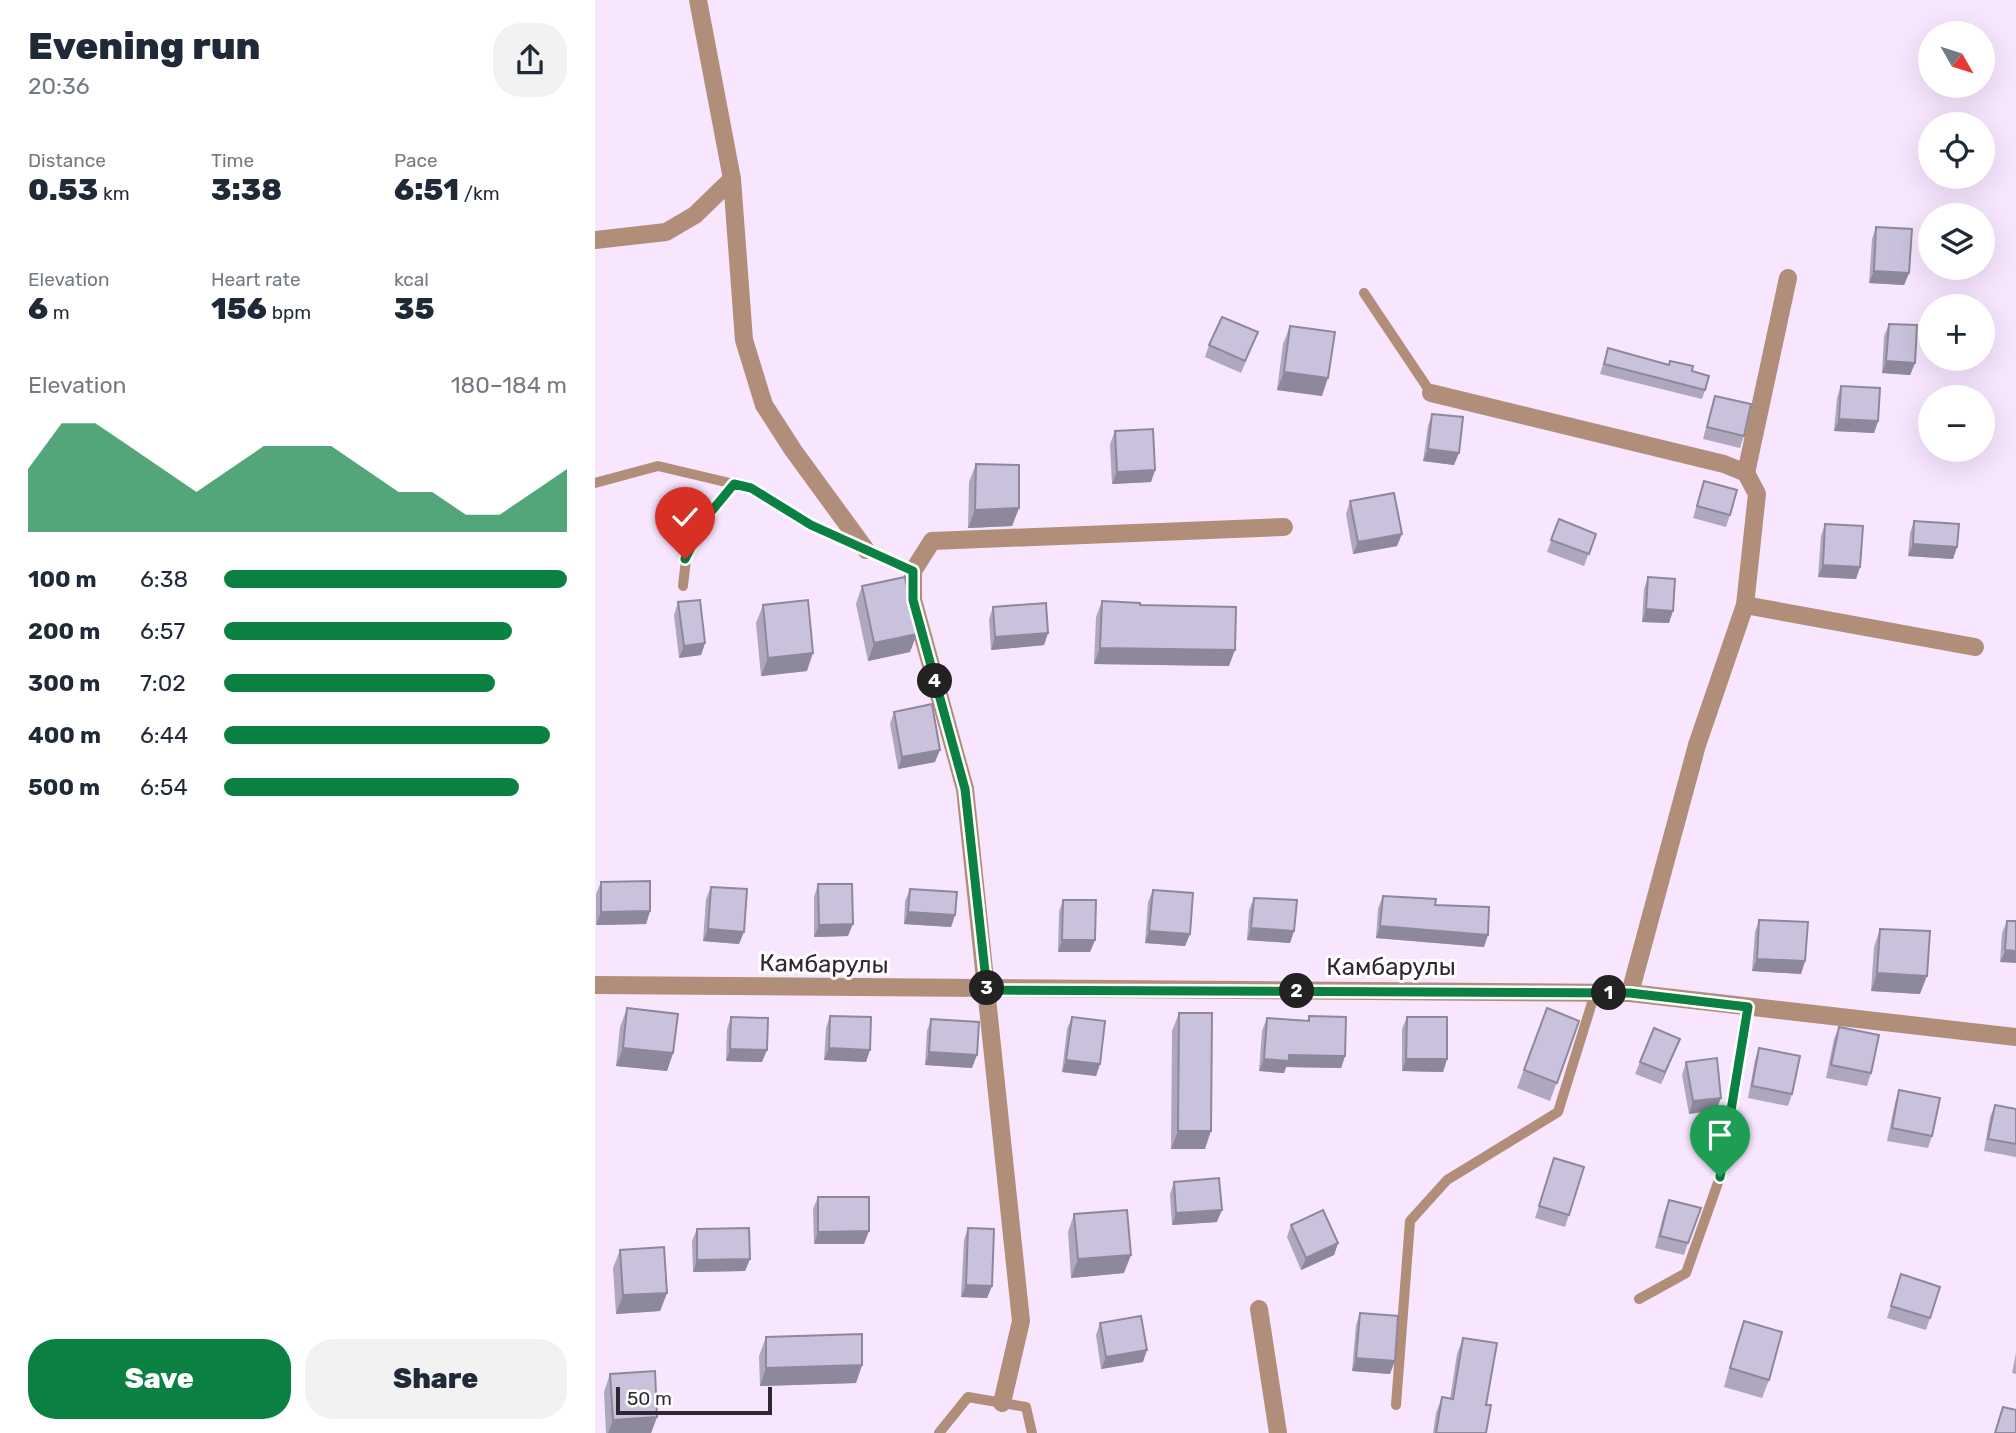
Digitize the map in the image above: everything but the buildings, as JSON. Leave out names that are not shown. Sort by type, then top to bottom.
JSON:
[{"type":"street","points":[[698,0],[732,179],[744,340],[764,405],[793,450],[866,550]]},
{"type":"street","points":[[596,238],[666,232],[695,215],[732,179]]},
{"type":"street","points":[[1630,993],[1697,745],[1745,605],[1757,494],[1746,473],[1788,278]]},
{"type":"street","points":[[1431,393],[1724,464],[1746,473]]},
{"type":"street","points":[[1002,1403],[1021,1321],[987,990],[965,789],[913,600],[913,571],[932,541],[1285,527]]},
{"type":"street","points":[[1745,605],[1975,647]]},
{"type":"street","name":"Камбарулы","points":[[595,985],[1630,993],[2016,1037]]},
{"type":"street","points":[[1259,1309],[1278,1433]]},
{"type":"lane","points":[[1364,293],[1431,393]]},
{"type":"lane","points":[[595,483],[658,466],[751,488],[811,525],[913,571]]},
{"type":"lane","points":[[683,586],[685,559],[705,519],[734,484]]},
{"type":"lane","points":[[1396,1405],[1410,1221],[1447,1180],[1558,1112],[1595,993]]},
{"type":"lane","points":[[1639,1299],[1686,1273],[1720,1177],[1748,1007]]},
{"type":"lane","points":[[939,1433],[968,1397],[1026,1407],[1032,1433]]},
{"type":"route","points":[[685,559],[705,519],[734,484],[751,488],[811,525],[913,571],[913,600],[965,789],[987,990],[1630,993],[1748,1007],[1720,1177]]}]
